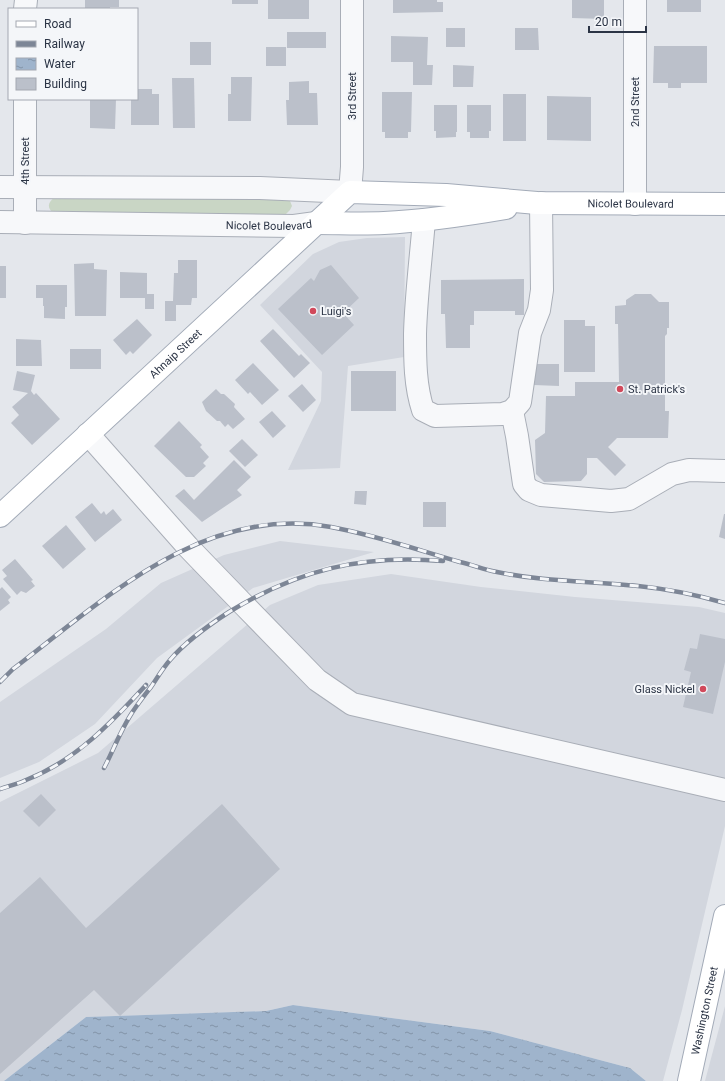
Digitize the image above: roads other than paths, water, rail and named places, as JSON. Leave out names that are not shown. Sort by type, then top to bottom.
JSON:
[{"type":"main road","name":"Nicolet Boulevard","points":[[350,192],[446,195],[539,203],[725,204]]},
{"type":"main road","name":"Ahnaip Street","points":[[0,516],[350,192]]},
{"type":"main road","name":"Nicolet Boulevard","points":[[316,223],[383,223],[424,220],[539,203]]},
{"type":"main road","name":"Washington Street","points":[[689,1081],[725,916]]},
{"type":"street","name":"3rd Street","points":[[350,192],[352,167],[352,0]]},
{"type":"street","name":"2nd Street","points":[[635,0],[635,204]]},
{"type":"street","name":"4th Street","points":[[25,100],[25,223]]},
{"type":"street","name":"Nicolet Boulevard","points":[[0,187],[260,188],[350,192]]},
{"type":"street","points":[[424,220],[416,305],[415,360],[418,396],[423,410],[435,416],[503,414],[512,411],[520,402],[530,333],[539,310],[542,290],[539,203]]},
{"type":"street","name":"Nicolet Boulevard","points":[[0,222],[294,226],[316,223]]},
{"type":"street","points":[[512,411],[524,484],[529,490],[540,494],[611,500],[629,499],[672,474],[689,470],[725,470]]},
{"type":"street","points":[[88,434],[188,547],[306,669],[317,680],[352,704],[725,790]]},
{"type":"water","points":[[293,1005],[490,1031],[630,1068],[646,1081],[4,1081],[86,1017],[266,1011]]},
{"type":"railway","points":[[0,682],[13,669],[84,614],[121,587],[159,563],[199,543],[241,530],[285,524],[331,527],[347,530],[380,538],[488,570],[515,575],[550,580],[649,587],[704,597],[725,603]]},
{"type":"railway","points":[[104,768],[130,716],[167,663],[190,640],[229,612],[280,585],[332,568],[385,560],[413,559],[443,561]]},
{"type":"railway","points":[[0,789],[20,783],[44,772],[76,752],[106,727],[146,685]]},
{"type":"place","name":"Luigi's","points":[[313,311]]},
{"type":"place","name":"St. Patrick's","points":[[620,389]]},
{"type":"place","name":"Glass Nickel","points":[[703,689]]}]
